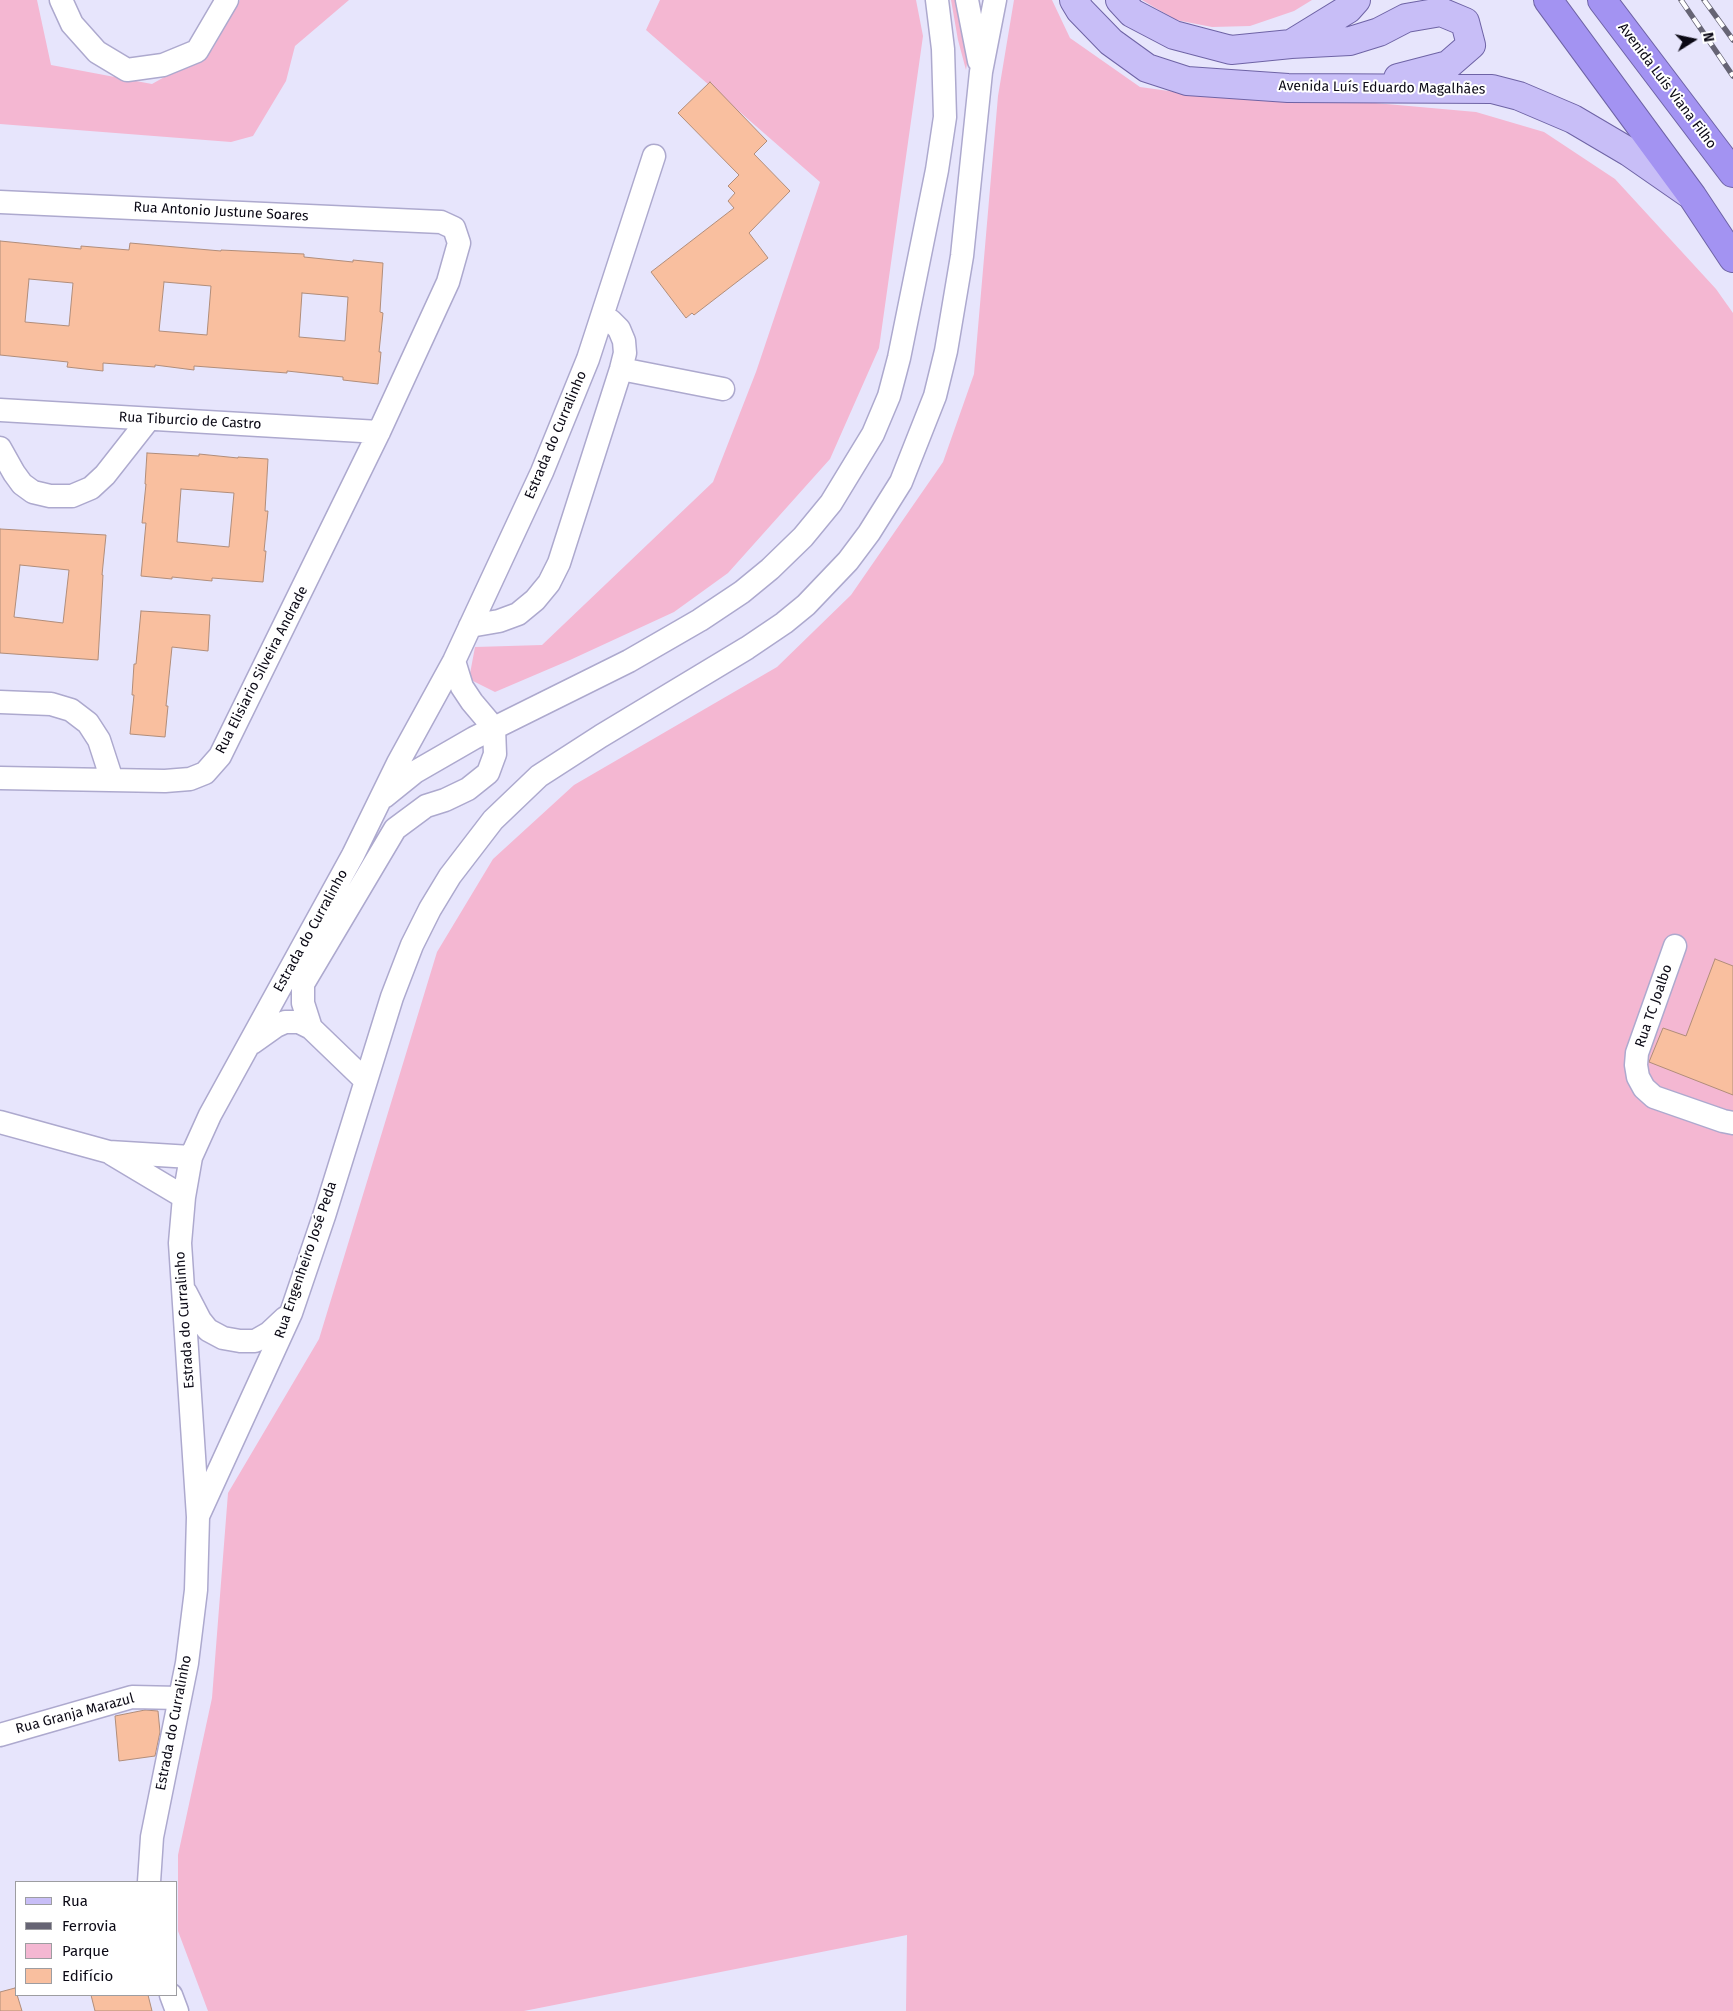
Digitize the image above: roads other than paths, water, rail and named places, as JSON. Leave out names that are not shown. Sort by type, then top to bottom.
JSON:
[{"type":"highway","points":[[1548,0],[1692,196],[1733,258]]},
{"type":"highway","name":"Avenida Luís Viana Filho","points":[[1602,0],[1733,173]]},
{"type":"main road","name":"Avenida Luís Eduardo Magalhães","points":[[1074,0],[1080,10],[1111,42],[1147,68],[1187,81],[1288,88],[1492,89],[1519,96],[1573,119],[1629,152],[1692,196]]},
{"type":"main road","points":[[1120,0],[1132,13],[1174,35],[1231,50],[1350,41],[1378,32],[1406,18],[1441,12],[1465,22],[1471,45],[1448,65],[1363,87]]},
{"type":"main road","points":[[1291,44],[1348,9],[1356,0]]},
{"type":"street","points":[[61,0],[72,24],[97,52],[127,70],[163,65],[197,51],[227,0]]},
{"type":"street","points":[[379,801],[415,772],[494,728],[628,661],[700,620],[742,592],[770,569],[803,537],[831,503],[874,434],[889,396],[900,358],[937,170],[945,117],[943,49],[937,0]]},
{"type":"street","points":[[968,0],[981,72]]},
{"type":"street","points":[[981,72],[995,0]]},
{"type":"street","name":"Rua Engenheiro José Peda","points":[[198,1517],[291,1313],[324,1216],[392,996],[412,945],[430,909],[450,876],[493,820],[539,776],[784,623],[825,586],[848,561],[885,510],[901,482],[919,441],[935,396],[946,351],[962,256],[981,72]]},
{"type":"street","name":"Estrada do Curralinho","points":[[148,1881],[152,1837],[187,1664],[195,1599],[198,1517],[180,1243],[184,1197],[191,1157],[210,1115],[353,855],[379,801],[454,660],[542,472],[588,359],[654,156]]},
{"type":"street","name":"Rua Antonio Justune Soares","points":[[0,202],[441,222]]},
{"type":"street","name":"Rua Elisiario Silveira Andrade","points":[[0,778],[165,781],[190,779],[206,773],[220,756],[379,432],[448,282],[459,243],[454,228],[441,222]]},
{"type":"street","points":[[470,626],[500,621],[518,614],[535,600],[549,583],[559,563],[625,353],[624,340],[619,329],[610,321],[602,318]]},
{"type":"street","points":[[621,369],[723,389]]},
{"type":"street","name":"Rua Tiburcio de Castro","points":[[0,410],[379,432]]},
{"type":"street","points":[[0,448],[22,484],[33,492],[50,496],[72,496],[91,488],[105,475],[148,419]]},
{"type":"street","points":[[311,1028],[303,1003],[303,984],[395,828],[426,806],[445,800],[468,788],[488,773],[495,754],[494,728],[462,687],[454,660]]},
{"type":"street","points":[[430,704],[454,699],[472,702]]},
{"type":"street","points":[[0,702],[51,704],[71,710],[88,723],[99,740],[112,780]]},
{"type":"street","name":"Rua TC Joalbo","points":[[1675,946],[1637,1053],[1638,1077],[1644,1088],[1654,1097],[1723,1122],[1733,1123]]},
{"type":"street","points":[[246,1047],[276,1026],[286,1022],[299,1022],[311,1028],[365,1080]]},
{"type":"street","points":[[0,1122],[109,1152],[191,1157]]},
{"type":"street","points":[[109,1152],[184,1197]]},
{"type":"street","points":[[182,1283],[200,1320],[208,1330],[223,1338],[255,1341],[270,1334],[291,1313]]},
{"type":"street","name":"Rua Granja Marazul","points":[[0,1735],[132,1697],[180,1698]]},
{"type":"street","points":[[171,1996],[177,2011]]},
{"type":"railway","points":[[1681,0],[1733,76]]},
{"type":"railway","points":[[1704,0],[1733,40]]}]
